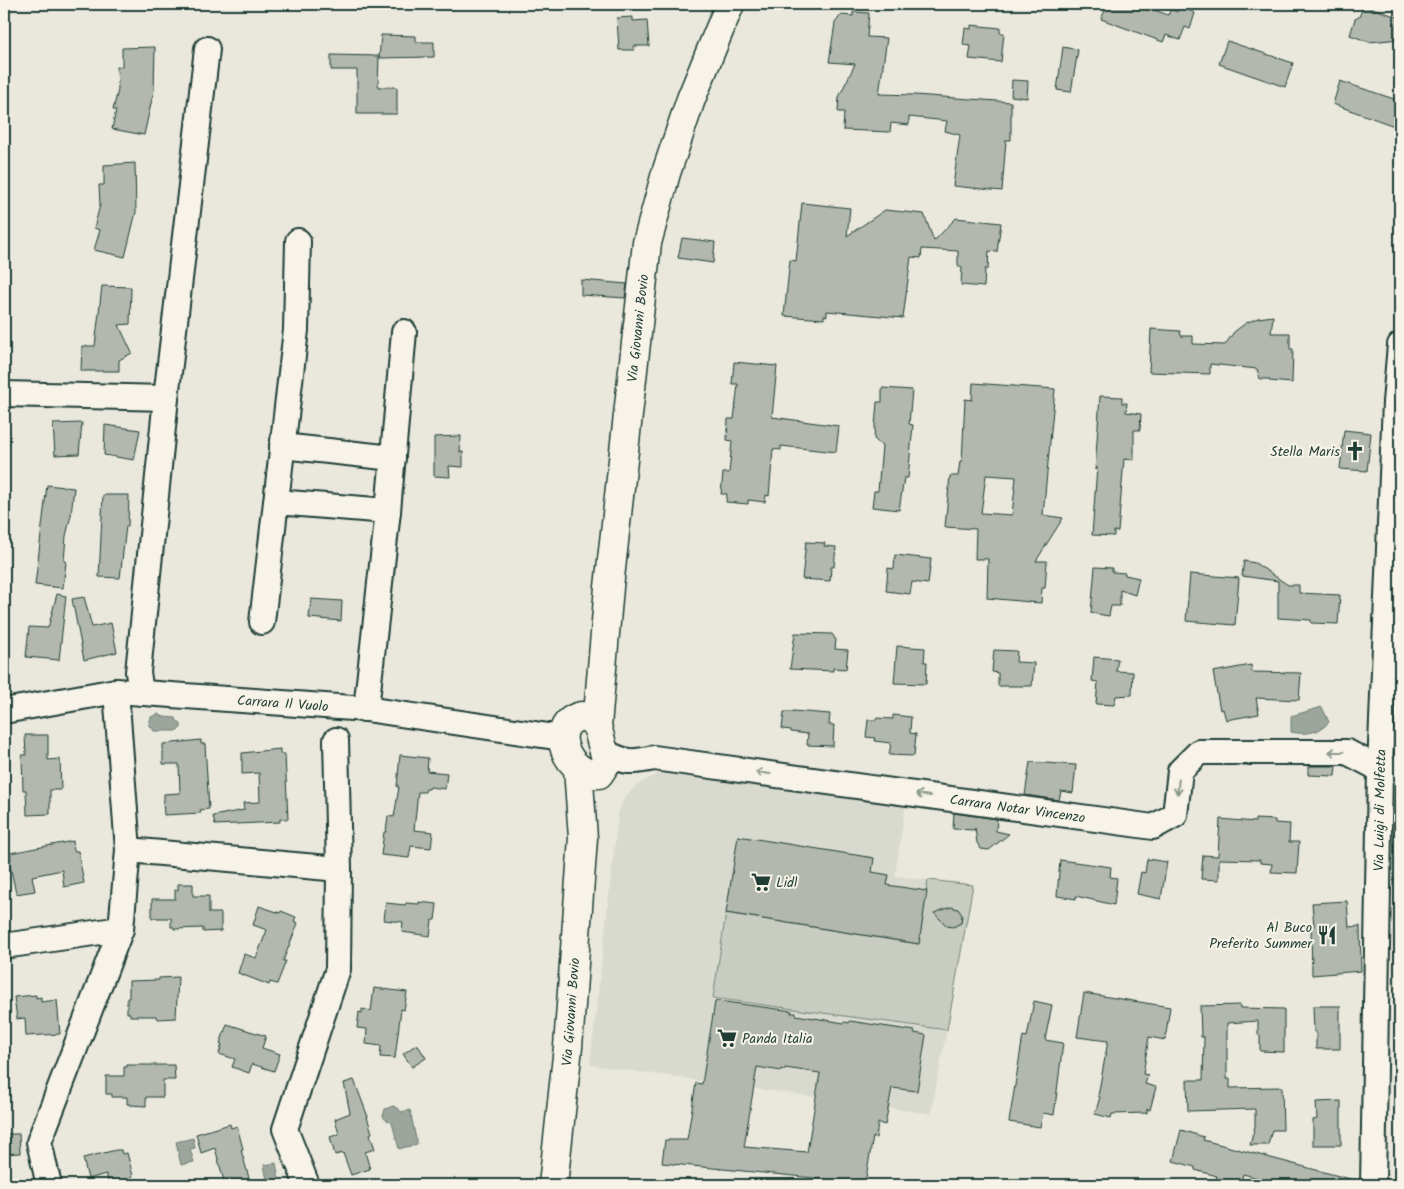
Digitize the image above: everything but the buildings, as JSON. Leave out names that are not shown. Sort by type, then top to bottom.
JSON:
[{"type":"main road","name":"Via Giovanni Bovio","points":[[553,1185],[568,1047],[583,838],[586,746],[602,666],[647,243],[666,173],[725,4]]},
{"type":"street","points":[[141,693],[138,672],[166,398],[207,49]]},
{"type":"street","points":[[262,622],[296,330],[298,240]]},
{"type":"street","points":[[366,709],[366,694],[388,511],[404,332]]},
{"type":"street","name":"Via Luigi di Molfetta","points":[[1373,1185],[1390,770],[1395,402],[1400,345]]},
{"type":"street","points":[[4,394],[166,398]]},
{"type":"street","points":[[282,446],[393,458]]},
{"type":"street","points":[[276,502],[388,511]]},
{"type":"street","points":[[49,1185],[39,1142],[121,929],[128,850],[116,691]]},
{"type":"street","name":"Carrara Il Vuolo","points":[[4,711],[116,691],[366,709],[586,746]]},
{"type":"street","points":[[307,1185],[285,1129],[338,970],[339,869],[336,740]]},
{"type":"street","name":"Carrara Notar Vincenzo","points":[[586,746],[624,761],[634,762],[654,758],[1153,827],[1175,815],[1180,771],[1199,752],[1347,752],[1390,770]]},
{"type":"street","points":[[128,850],[339,869]]},
{"type":"street","points":[[4,946],[121,929]]},
{"type":"shaded area","points":[[1322,707],[1329,722],[1325,726],[1312,732],[1291,732],[1291,716]]},
{"type":"shaded area","points":[[158,714],[164,717],[176,718],[181,724],[181,728],[175,731],[154,731],[149,724],[151,717]]},
{"type":"shaded area","points":[[661,772],[906,803],[895,876],[928,880],[919,944],[726,913],[713,998],[947,1030],[931,1114],[590,1065],[618,814],[624,798],[637,785]]},
{"type":"shaded area","points":[[928,880],[973,885],[947,1030],[713,998],[726,913],[918,944]]},
{"type":"shaded area","points":[[393,1106],[401,1112],[410,1110],[417,1144],[399,1149],[392,1123],[383,1116],[385,1109]]},
{"type":"shaded area","points":[[193,1138],[195,1148],[190,1149],[194,1162],[181,1165],[176,1142]]},
{"type":"shaded area","points":[[276,1163],[280,1185],[268,1185],[264,1165]]},
{"type":"place","name":"Stella Maris","points":[[1355,451]]},
{"type":"place","name":"Lidl","points":[[761,882]]},
{"type":"place","name":"Al Buco Preferito Summer","points":[[1327,935]]},
{"type":"place","name":"Panda Italia","points":[[727,1038]]}]
